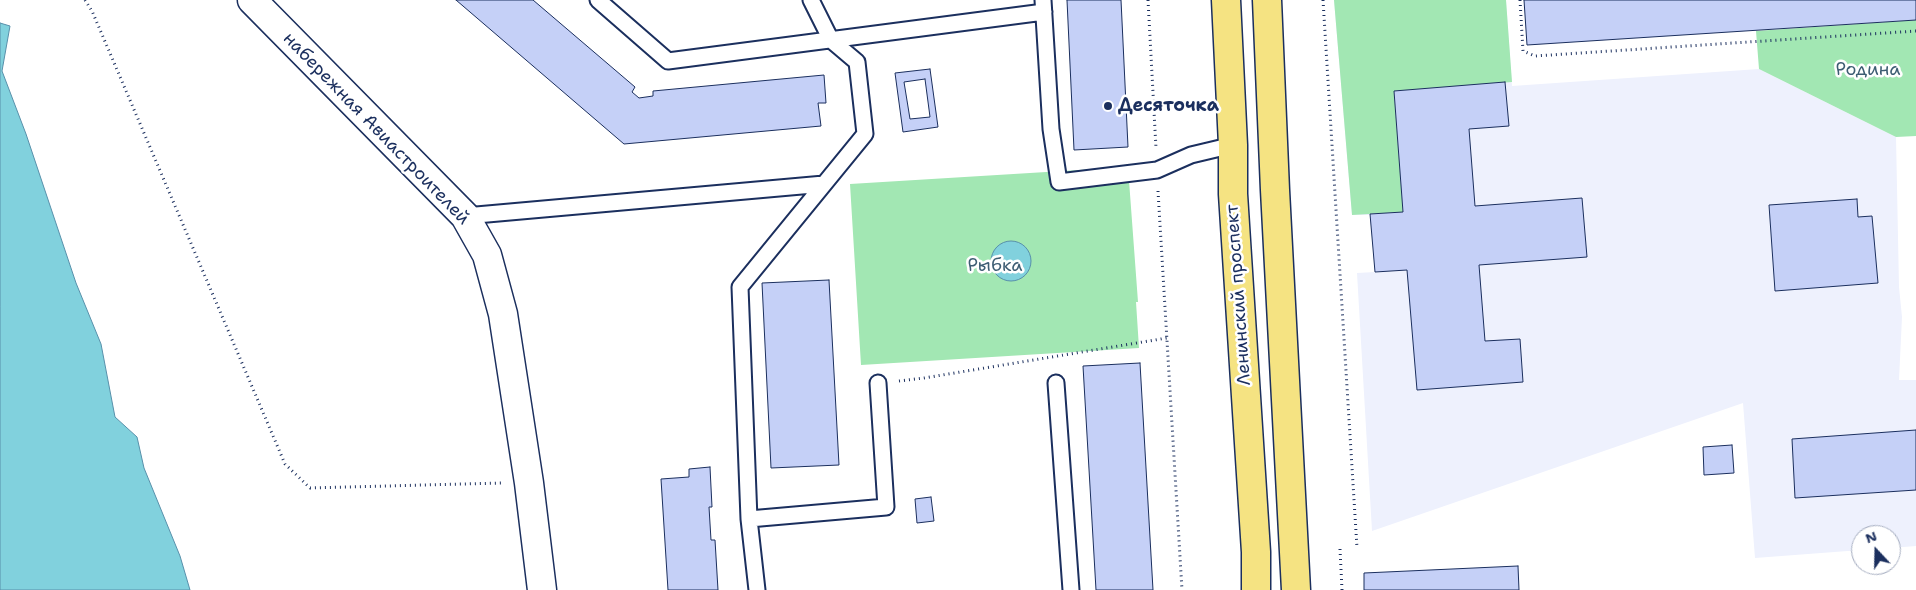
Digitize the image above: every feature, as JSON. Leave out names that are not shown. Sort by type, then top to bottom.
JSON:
[{"type":"main road","name":"Ленинский проспект","points":[[1226,0],[1233,145],[1233,194],[1256,552],[1256,590]]},
{"type":"main road","points":[[1267,0],[1296,590]]},
{"type":"street","name":"набережная Авиастроителей","points":[[252,0],[465,216],[487,255],[503,314],[529,483],[542,590]]},
{"type":"lane","points":[[598,0],[668,61],[830,40],[1043,6],[1051,129],[1059,182],[1157,170],[1191,155],[1233,145]]},
{"type":"lane","points":[[757,590],[749,520],[740,287],[866,134],[857,62],[830,40],[811,0]]},
{"type":"lane","points":[[465,216],[824,184]]},
{"type":"lane","points":[[749,520],[886,507],[878,383]]},
{"type":"lane","points":[[1056,383],[1071,590]]},
{"type":"path","points":[[85,0],[92,11],[285,464],[310,488],[529,483]]},
{"type":"path","points":[[1148,0],[1182,590]]},
{"type":"path","points":[[1322,0],[1357,548]]},
{"type":"path","points":[[1520,0],[1523,51],[1535,56],[1916,31]]},
{"type":"path","points":[[924,378],[1167,338]]},
{"type":"path","points":[[1340,549],[1342,590]]},
{"type":"shaded area","points":[[1334,0],[1506,0],[1512,86],[1759,69],[1896,137],[1899,287],[1902,317],[1899,380],[1916,380],[1916,546],[1901,547],[1901,525],[1851,525],[1851,551],[1755,558],[1743,403],[1372,531],[1357,273],[1375,272],[1370,215],[1352,215]]},
{"type":"green space","points":[[1334,0],[1506,0],[1512,82],[1394,91],[1403,212],[1352,215]]},
{"type":"green space","name":"Родина","points":[[1916,20],[1916,136],[1896,137],[1759,69],[1756,31]]},
{"type":"green space","name":"Рыбка","points":[[1128,167],[1138,302],[1136,302],[1139,348],[861,365],[850,184]]},
{"type":"water","points":[[0,23],[10,26],[2,71],[26,134],[76,283],[101,344],[115,417],[137,437],[144,468],[180,556],[190,590],[0,590]]},
{"type":"water","points":[[1011,241],[1025,247],[1031,261],[1025,275],[1011,281],[997,275],[991,261],[997,247]]},
{"type":"building","points":[[456,0],[533,0],[635,87],[632,92],[639,98],[653,96],[653,91],[824,75],[826,103],[818,103],[821,126],[624,144]]},
{"type":"building","points":[[1067,0],[1121,0],[1128,147],[1074,150]]},
{"type":"building","points":[[1524,0],[1916,0],[1916,20],[1527,45]]},
{"type":"building","points":[[930,69],[938,127],[903,132],[895,73]]},
{"type":"building","points":[[925,79],[930,117],[910,119],[904,82]]},
{"type":"building","points":[[1505,82],[1509,126],[1469,129],[1475,206],[1582,198],[1587,257],[1479,265],[1485,341],[1520,339],[1523,382],[1417,390],[1407,270],[1375,272],[1370,214],[1403,212],[1394,91]]},
{"type":"building","points":[[1857,199],[1858,217],[1872,216],[1878,283],[1775,291],[1769,205]]},
{"type":"building","points":[[829,280],[839,465],[771,468],[762,283]]},
{"type":"building","points":[[1140,363],[1153,590],[1096,590],[1083,366]]},
{"type":"building","points":[[1916,430],[1916,490],[1795,498],[1792,439]]},
{"type":"building","points":[[1732,445],[1734,473],[1704,475],[1703,447]]},
{"type":"building","points":[[710,467],[712,507],[709,507],[711,540],[715,540],[718,590],[668,590],[661,479],[689,477],[689,469]]},
{"type":"building","points":[[931,497],[934,521],[917,523],[915,499]]},
{"type":"building","points":[[1518,566],[1519,590],[1364,590],[1364,573]]},
{"type":"place","name":"Десяточка","points":[[1108,106]]}]
